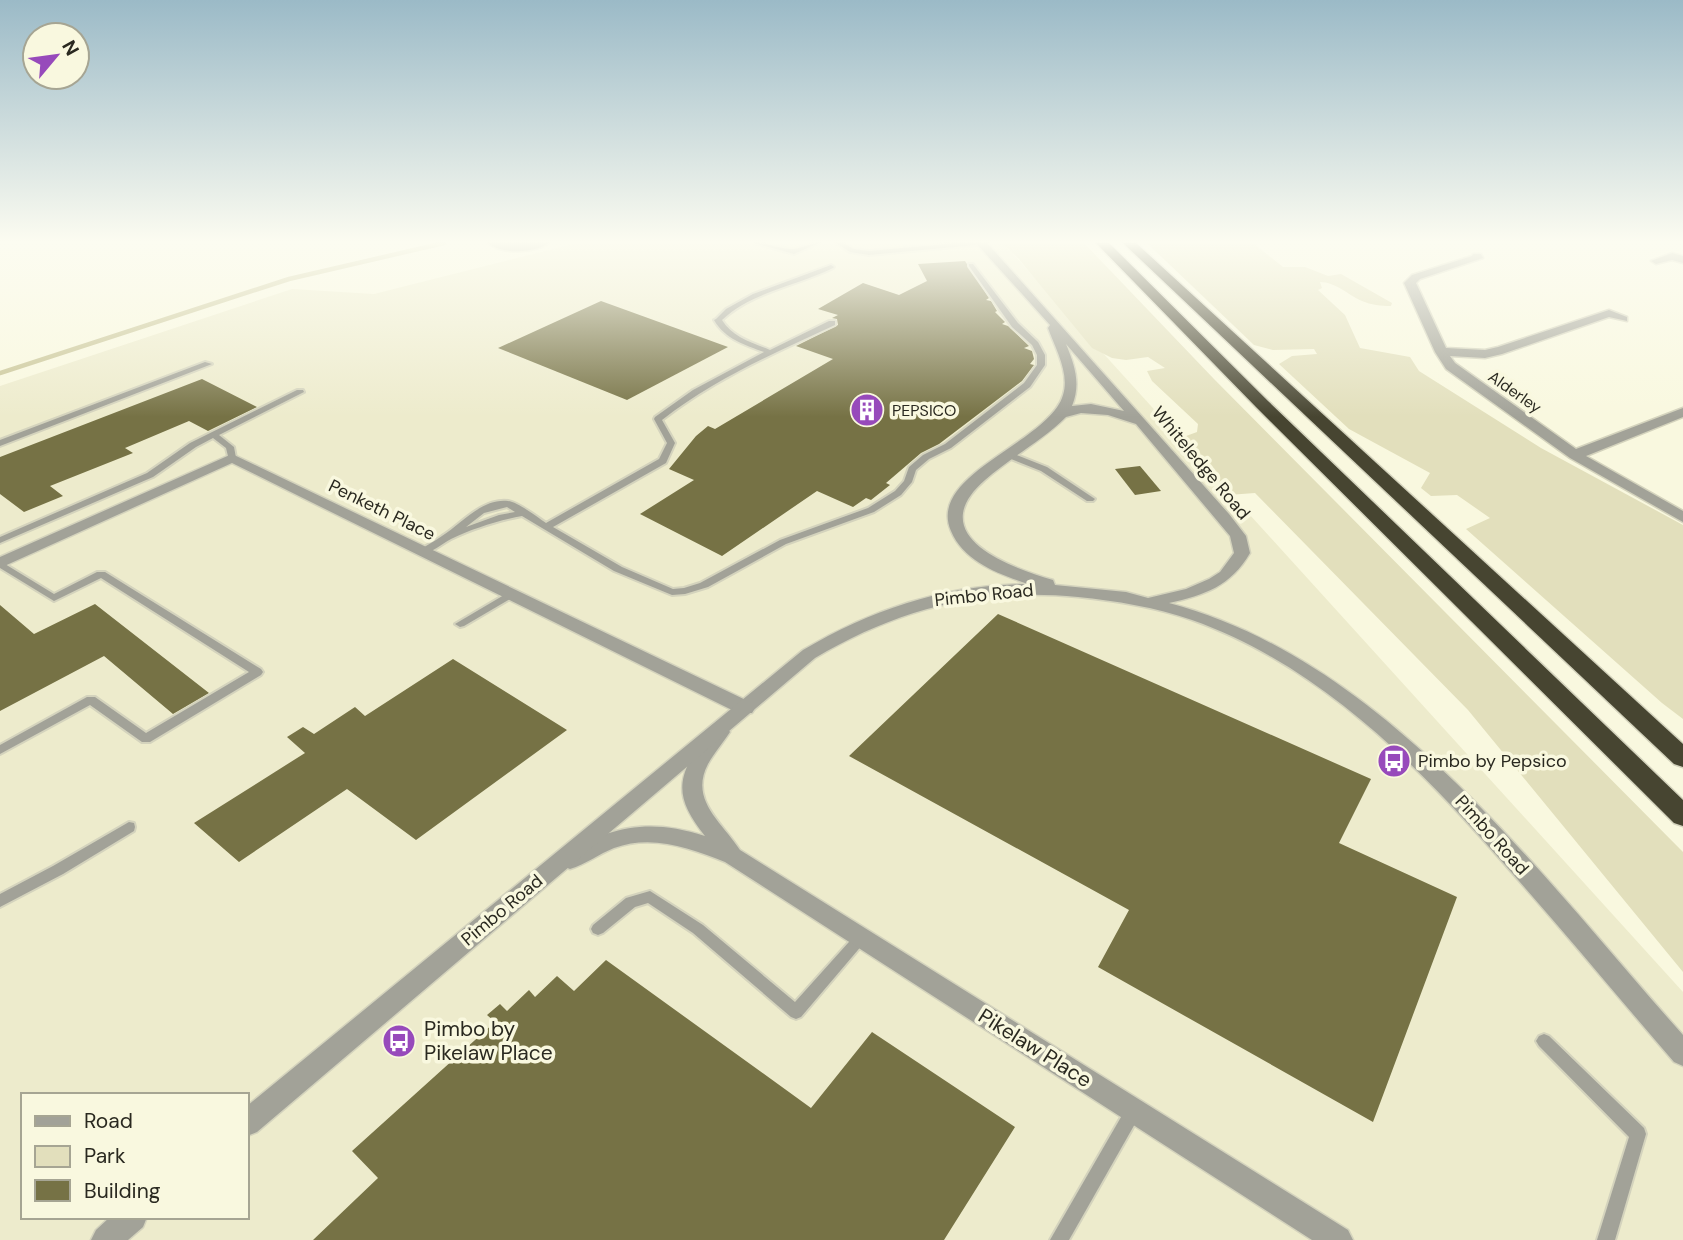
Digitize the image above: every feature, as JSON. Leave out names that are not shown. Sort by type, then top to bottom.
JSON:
[{"type":"highway","points":[[1160,301],[1683,816]]},
{"type":"highway","points":[[1191,301],[1683,758]]},
{"type":"street","name":"Whiteledge Road","points":[[1034,301],[1238,536],[1242,553],[1234,569],[1216,584],[1152,602]]},
{"type":"street","name":"Alderley","points":[[1418,301],[1450,366],[1575,455],[1683,517]]},
{"type":"street","name":"Alderley","points":[[1441,352],[1485,354],[1609,313],[1623,319]]},
{"type":"street","name":"Whiteledge Road","points":[[1052,319],[1072,384],[1061,414]]},
{"type":"street","points":[[1063,589],[988,561],[969,546],[957,530],[954,511],[957,501],[972,484],[1061,414],[1083,408],[1105,409],[1142,422]]},
{"type":"street","points":[[1575,455],[1683,412]]},
{"type":"street","points":[[0,564],[232,458]]},
{"type":"street","name":"Penketh Place","points":[[232,458],[510,594],[737,714]]},
{"type":"street","name":"Pimbo Road","points":[[248,1122],[808,654],[835,636],[893,610],[962,593],[1010,589],[1063,589],[1152,602],[1212,622],[1292,659],[1340,692],[1431,770],[1481,821],[1683,1054]]},
{"type":"street","name":"Pikelaw Place","points":[[733,856],[701,816],[690,792],[692,775],[701,757],[737,714]]},
{"type":"street","name":"Pikelaw Place","points":[[535,883],[584,852],[635,833],[676,834],[733,856],[1338,1240]]},
{"type":"street","points":[[106,1240],[132,1219]]},
{"type":"lane","points":[[746,301],[724,313],[718,320],[721,327],[772,353]]},
{"type":"lane","points":[[424,551],[450,535],[470,516],[488,506],[508,504],[618,569],[672,592],[685,592],[704,585],[783,542],[870,510],[898,493],[908,482],[912,469],[926,457],[948,446],[1027,385],[1041,365],[1041,355],[1035,344],[1015,325],[997,301]]},
{"type":"lane","points":[[547,526],[663,461],[671,443],[659,419],[672,407],[832,323]]},
{"type":"lane","points":[[0,443],[208,364]]},
{"type":"lane","points":[[0,540],[150,475],[193,445],[300,392]]},
{"type":"lane","points":[[214,435],[230,447],[232,458]]},
{"type":"lane","points":[[1009,455],[1044,469],[1090,499]]},
{"type":"lane","points":[[450,535],[502,517],[526,513]]},
{"type":"lane","points":[[0,564],[54,598],[102,574],[257,672],[146,739],[91,701],[0,750]]},
{"type":"lane","points":[[460,624],[510,594]]},
{"type":"lane","points":[[0,901],[129,827]]},
{"type":"lane","points":[[598,929],[631,902],[650,897],[698,929],[796,1012],[862,937]]},
{"type":"lane","points":[[1544,1041],[1638,1134],[1606,1240]]},
{"type":"lane","points":[[1059,1240],[1134,1110]]},
{"type":"shaded area","points":[[256,301],[1056,301],[1683,992],[1683,1240],[0,1240],[0,386]]},
{"type":"green space","points":[[1053,301],[1139,301],[1683,852],[1683,972],[1468,710],[1255,493],[1228,495],[1178,439],[1197,432],[1198,424],[1152,381],[1147,371],[1165,368],[1148,357],[1126,360],[1112,358],[1092,348]]},
{"type":"green space","points":[[1208,301],[1330,301],[1345,315],[1360,348],[1410,357],[1419,371],[1541,448],[1683,525],[1683,719],[1466,529],[1490,518],[1457,495],[1431,496],[1421,488],[1430,473],[1349,429],[1279,364],[1292,356],[1317,354],[1314,349],[1273,350],[1254,345]]},
{"type":"green space","points":[[1364,301],[1392,303],[1391,306]]},
{"type":"building","points":[[601,301],[728,347],[627,400],[498,348]]},
{"type":"building","name":"PEPSICO","points":[[832,301],[991,301],[997,311],[995,312],[1005,322],[1002,324],[1008,326],[1029,346],[1024,348],[1032,351],[1034,359],[1030,364],[1034,365],[1022,381],[939,444],[921,453],[886,483],[890,485],[871,500],[866,498],[853,507],[817,491],[722,556],[640,514],[694,480],[669,469],[696,436],[708,426],[715,429],[833,359],[796,346],[838,325],[837,319],[832,318],[838,315],[818,309]]},
{"type":"building","points":[[202,379],[257,407],[208,431],[189,421],[125,448],[133,453],[50,486],[63,496],[24,512],[0,494],[0,457]]},
{"type":"building","points":[[1140,466],[1161,491],[1135,495],[1115,469]]},
{"type":"building","points":[[95,604],[209,693],[173,714],[104,656],[0,711],[0,605],[34,634]]},
{"type":"building","points":[[998,614],[1371,779],[1339,843],[1457,897],[1373,1122],[1098,967],[1129,910],[849,756]]},
{"type":"building","points":[[453,659],[567,730],[416,840],[347,789],[239,862],[194,823],[305,753],[287,737],[303,727],[314,734],[355,707],[365,716]]},
{"type":"building","points":[[606,960],[811,1108],[872,1032],[1015,1127],[944,1240],[313,1240],[378,1178],[352,1151],[495,1022],[487,1015],[500,1004],[507,1011],[529,990],[535,997],[557,976],[574,991]]},
{"type":"waterway","points":[[0,373],[222,301]]},
{"type":"place","name":"PEPSICO","points":[[867,410]]},
{"type":"place","name":"Pimbo by Pepsico","points":[[1394,761]]},
{"type":"place","name":"Pimbo by Pikelaw Place","points":[[399,1041]]}]
